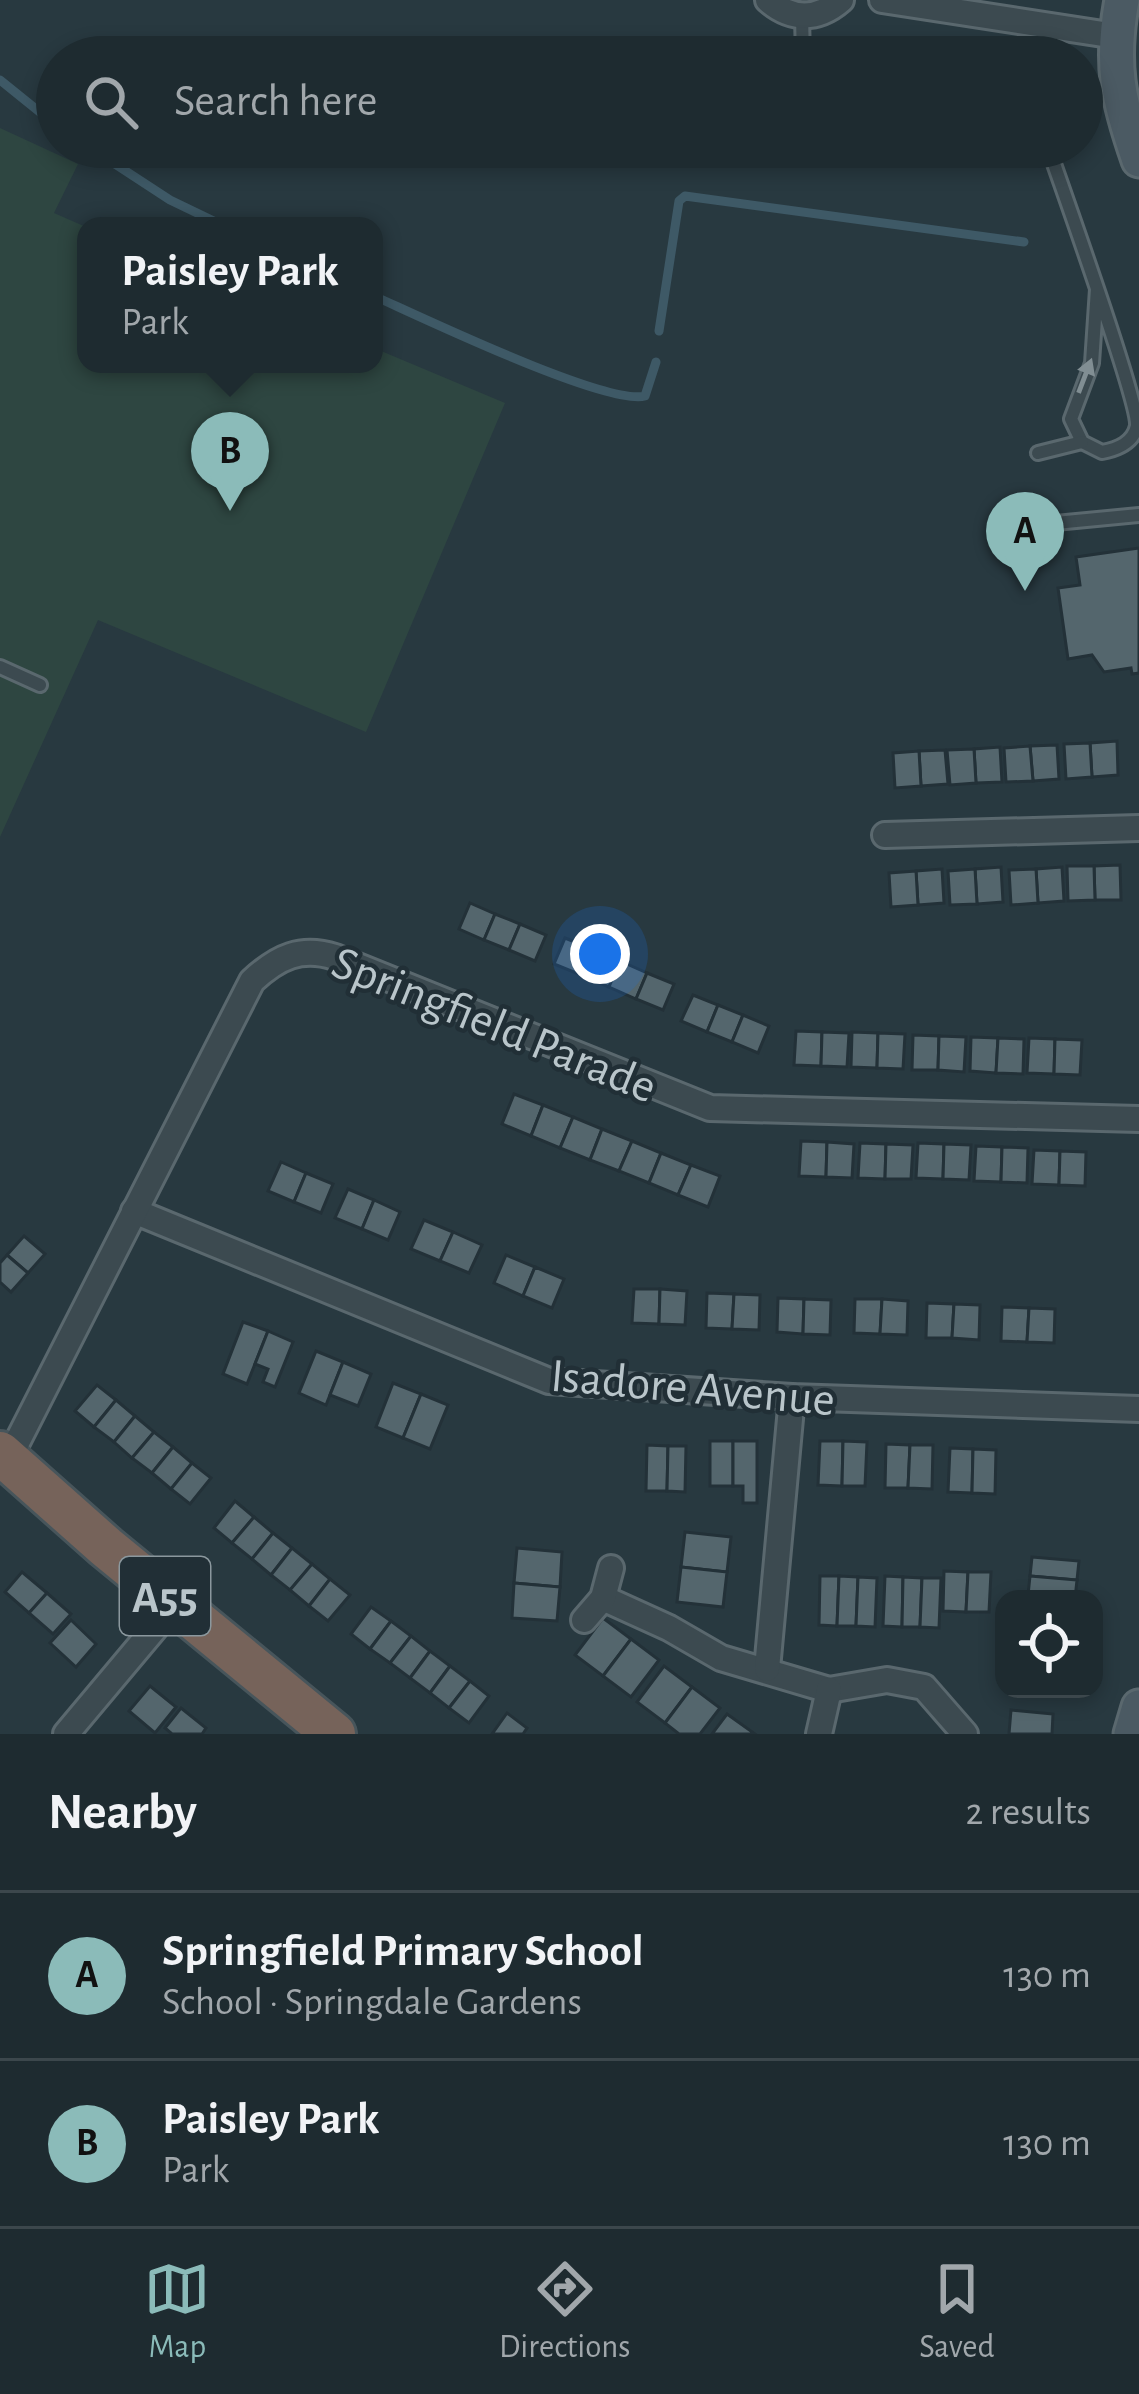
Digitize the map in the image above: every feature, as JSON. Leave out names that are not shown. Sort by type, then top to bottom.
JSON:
[{"type":"highway","name":"A55","points":[[4,1456],[334,1734]]},
{"type":"main road","points":[[1122,0],[1127,27],[1119,103],[1139,160]]},
{"type":"main road","points":[[1131,1734],[1139,1707]]},
{"type":"street","points":[[768,0],[784,13],[802,17],[831,9],[841,0]]},
{"type":"street","points":[[882,0],[1127,27]]},
{"type":"street","points":[[885,836],[1139,827]]},
{"type":"street","name":"Springfield Parade","points":[[4,1456],[252,981],[270,964],[294,953],[316,950],[710,1108],[1139,1119]]},
{"type":"street","name":"Isadore Avenue","points":[[134,1211],[549,1381],[793,1397],[1139,1409]]},
{"type":"street","points":[[767,1669],[793,1397]]},
{"type":"street","points":[[584,1620],[603,1598],[611,1568]]},
{"type":"street","points":[[603,1598],[721,1658],[829,1690],[887,1680],[924,1687],[965,1734]]},
{"type":"street","points":[[66,1734],[175,1604]]},
{"type":"street","points":[[819,1734],[829,1690]]},
{"type":"lane","points":[[802,17],[802,36]]},
{"type":"lane","points":[[1054,168],[1097,289],[1138,416],[1135,433],[1116,449],[1102,452],[1082,442],[1071,418],[1092,363],[1097,289]]},
{"type":"lane","points":[[1038,452],[1082,442]]},
{"type":"lane","points":[[1045,524],[1139,514]]},
{"type":"lane","points":[[0,667],[40,685]]},
{"type":"green space","points":[[0,128],[36,145],[36,168],[76,168],[54,213],[77,223],[77,373],[383,373],[383,352],[505,403],[366,732],[98,620],[0,837]]},
{"type":"building","points":[[1139,548],[1139,673],[1132,674],[1131,668],[1104,672],[1092,655],[1068,659],[1058,588],[1080,585],[1076,557]]},
{"type":"building","points":[[1117,741],[1118,775],[1092,777],[1090,743]]},
{"type":"building","points":[[1090,743],[1092,777],[1066,779],[1064,744]]},
{"type":"building","points":[[1057,745],[1059,779],[1033,781],[1030,746]]},
{"type":"building","points":[[1030,746],[1033,781],[1006,782],[1004,748]]},
{"type":"building","points":[[1000,747],[1002,782],[976,783],[974,749]]},
{"type":"building","points":[[974,749],[976,783],[950,785],[947,750]]},
{"type":"building","points":[[945,750],[948,784],[921,786],[919,751]]},
{"type":"building","points":[[919,751],[921,786],[895,788],[893,753]]},
{"type":"building","points":[[1120,865],[1121,900],[1095,900],[1094,866]]},
{"type":"building","points":[[1067,866],[1094,866],[1095,900],[1068,901]]},
{"type":"building","points":[[1001,867],[1003,902],[977,904],[975,869]]},
{"type":"building","points":[[1062,867],[1064,901],[1038,903],[1036,869]]},
{"type":"building","points":[[942,869],[944,903],[918,905],[916,871]]},
{"type":"building","points":[[975,869],[977,904],[950,905],[948,871]]},
{"type":"building","points":[[1036,869],[1038,903],[1011,905],[1009,870]]},
{"type":"building","points":[[916,871],[918,905],[891,907],[889,873]]},
{"type":"building","points":[[470,903],[495,914],[484,940],[459,929]]},
{"type":"building","points":[[495,914],[520,924],[509,950],[484,940]]},
{"type":"building","points":[[520,924],[546,935],[535,961],[509,950]]},
{"type":"building","points":[[565,938],[592,949],[581,975],[554,964]]},
{"type":"building","points":[[592,949],[620,961],[609,987],[581,975]]},
{"type":"building","points":[[620,961],[647,973],[636,999],[609,987]]},
{"type":"building","points":[[647,973],[674,984],[663,1010],[636,999]]},
{"type":"building","points":[[693,995],[718,1005],[707,1032],[681,1021]]},
{"type":"building","points":[[718,1005],[743,1015],[732,1042],[707,1032]]},
{"type":"building","points":[[743,1015],[769,1026],[758,1053],[732,1042]]},
{"type":"building","points":[[796,1031],[822,1032],[821,1066],[794,1065]]},
{"type":"building","points":[[822,1032],[849,1033],[847,1067],[821,1066]]},
{"type":"building","points":[[852,1032],[878,1033],[877,1068],[851,1067]]},
{"type":"building","points":[[878,1033],[905,1034],[903,1069],[877,1068]]},
{"type":"building","points":[[913,1035],[939,1036],[938,1070],[912,1070]]},
{"type":"building","points":[[939,1036],[966,1037],[964,1072],[938,1070]]},
{"type":"building","points":[[971,1037],[998,1038],[996,1073],[970,1071]]},
{"type":"building","points":[[998,1038],[1024,1039],[1023,1074],[996,1073]]},
{"type":"building","points":[[1029,1038],[1055,1039],[1054,1074],[1027,1073]]},
{"type":"building","points":[[1055,1039],[1082,1040],[1080,1075],[1054,1074]]},
{"type":"building","points":[[514,1094],[543,1105],[531,1136],[502,1124]]},
{"type":"building","points":[[543,1105],[573,1117],[560,1148],[531,1136]]},
{"type":"building","points":[[573,1117],[602,1129],[590,1160],[560,1148]]},
{"type":"building","points":[[602,1129],[632,1141],[619,1171],[590,1160]]},
{"type":"building","points":[[632,1141],[661,1153],[649,1183],[619,1171]]},
{"type":"building","points":[[801,1141],[827,1142],[826,1177],[799,1176]]},
{"type":"building","points":[[827,1142],[854,1144],[852,1178],[826,1177]]},
{"type":"building","points":[[860,1143],[886,1144],[885,1179],[858,1178]]},
{"type":"building","points":[[918,1143],[944,1144],[943,1179],[916,1178]]},
{"type":"building","points":[[886,1144],[913,1145],[911,1179],[885,1179]]},
{"type":"building","points":[[944,1144],[971,1145],[969,1180],[943,1179]]},
{"type":"building","points":[[976,1146],[1002,1147],[1001,1182],[974,1181]]},
{"type":"building","points":[[1002,1147],[1028,1148],[1027,1183],[1001,1182]]},
{"type":"building","points":[[1034,1150],[1060,1151],[1059,1185],[1032,1184]]},
{"type":"building","points":[[1060,1151],[1086,1152],[1085,1186],[1059,1185]]},
{"type":"building","points":[[661,1153],[691,1165],[678,1195],[649,1183]]},
{"type":"building","points":[[281,1162],[306,1173],[294,1202],[268,1191]]},
{"type":"building","points":[[691,1165],[720,1176],[708,1207],[678,1195]]},
{"type":"building","points":[[306,1173],[333,1184],[321,1213],[294,1202]]},
{"type":"building","points":[[348,1189],[374,1200],[362,1229],[335,1218]]},
{"type":"building","points":[[374,1200],[400,1212],[388,1240],[362,1229]]},
{"type":"building","points":[[424,1220],[453,1232],[440,1261],[411,1249]]},
{"type":"building","points":[[453,1232],[482,1245],[469,1273],[440,1261]]},
{"type":"building","points":[[24,1236],[45,1254],[28,1273],[7,1255]]},
{"type":"building","points":[[7,1255],[28,1273],[11,1292],[0,1282],[0,1263]]},
{"type":"building","points":[[506,1255],[535,1267],[523,1296],[494,1283]]},
{"type":"building","points":[[535,1267],[564,1279],[552,1308],[523,1296]]},
{"type":"building","points":[[634,1289],[660,1289],[659,1324],[632,1323]]},
{"type":"building","points":[[660,1289],[687,1291],[685,1325],[659,1324]]},
{"type":"building","points":[[707,1293],[734,1294],[732,1329],[706,1328]]},
{"type":"building","points":[[734,1294],[760,1295],[759,1330],[732,1329]]},
{"type":"building","points":[[778,1298],[804,1299],[803,1334],[777,1332]]},
{"type":"building","points":[[804,1299],[831,1300],[830,1335],[803,1334]]},
{"type":"building","points":[[855,1299],[882,1299],[880,1334],[854,1333]]},
{"type":"building","points":[[882,1299],[908,1301],[907,1335],[880,1334]]},
{"type":"building","points":[[927,1303],[954,1304],[952,1338],[926,1338]]},
{"type":"building","points":[[954,1304],[980,1305],[979,1340],[952,1338]]},
{"type":"building","points":[[1002,1307],[1029,1308],[1027,1342],[1001,1341]]},
{"type":"building","points":[[1029,1308],[1055,1309],[1054,1343],[1027,1342]]},
{"type":"building","points":[[243,1322],[268,1331],[247,1384],[223,1374]]},
{"type":"building","points":[[268,1331],[293,1342],[275,1387],[263,1382],[268,1369],[255,1364]]},
{"type":"building","points":[[316,1351],[343,1362],[326,1405],[299,1393]]},
{"type":"building","points":[[343,1362],[371,1374],[358,1406],[330,1395]]},
{"type":"building","points":[[393,1383],[421,1394],[403,1438],[376,1427]]},
{"type":"building","points":[[97,1385],[116,1400],[94,1427],[75,1411]]},
{"type":"building","points":[[421,1394],[448,1405],[430,1449],[403,1438]]},
{"type":"building","points":[[116,1400],[135,1416],[114,1442],[94,1427]]},
{"type":"building","points":[[135,1416],[154,1432],[132,1458],[114,1442]]},
{"type":"building","points":[[154,1432],[173,1447],[152,1473],[132,1458]]},
{"type":"building","points":[[710,1441],[733,1441],[733,1486],[710,1486]]},
{"type":"building","points":[[733,1441],[757,1441],[757,1503],[743,1503],[743,1486],[733,1486]]},
{"type":"building","points":[[820,1441],[843,1441],[842,1486],[818,1485]]},
{"type":"building","points":[[843,1441],[867,1442],[865,1486],[842,1486]]},
{"type":"building","points":[[886,1444],[910,1445],[908,1488],[885,1488]]},
{"type":"building","points":[[647,1445],[668,1446],[667,1491],[646,1491]]},
{"type":"building","points":[[910,1445],[933,1445],[932,1489],[908,1488]]},
{"type":"building","points":[[668,1446],[686,1446],[685,1492],[667,1491]]},
{"type":"building","points":[[173,1447],[192,1463],[171,1489],[152,1473]]},
{"type":"building","points":[[950,1448],[973,1449],[972,1493],[948,1492]]},
{"type":"building","points":[[973,1449],[996,1450],[995,1494],[972,1493]]},
{"type":"building","points":[[192,1463],[211,1478],[190,1504],[171,1489]]},
{"type":"building","points":[[235,1501],[254,1517],[232,1543],[214,1528]]},
{"type":"building","points":[[254,1517],[273,1533],[252,1559],[232,1543]]},
{"type":"building","points":[[685,1532],[731,1537],[727,1572],[681,1567]]},
{"type":"building","points":[[273,1533],[292,1548],[271,1575],[252,1559]]},
{"type":"building","points":[[292,1548],[312,1564],[290,1590],[271,1575]]},
{"type":"building","points":[[517,1548],[562,1552],[560,1587],[514,1583]]},
{"type":"building","points":[[1032,1557],[1079,1561],[1077,1580],[1030,1576]]},
{"type":"building","points":[[312,1564],[330,1579],[309,1606],[290,1590]]},
{"type":"building","points":[[681,1567],[727,1572],[723,1607],[677,1602]]},
{"type":"building","points":[[944,1571],[968,1572],[966,1612],[943,1611]]},
{"type":"building","points":[[22,1572],[47,1593],[29,1613],[5,1592]]},
{"type":"building","points":[[968,1572],[991,1572],[989,1612],[966,1612]]},
{"type":"building","points":[[820,1576],[839,1576],[837,1626],[819,1625]]},
{"type":"building","points":[[839,1576],[858,1577],[856,1626],[837,1626]]},
{"type":"building","points":[[885,1576],[903,1577],[902,1627],[883,1626]]},
{"type":"building","points":[[1030,1576],[1077,1580],[1076,1590],[1029,1590]]},
{"type":"building","points":[[858,1577],[877,1578],[875,1627],[856,1626]]},
{"type":"building","points":[[903,1577],[922,1578],[920,1627],[902,1627]]},
{"type":"building","points":[[922,1578],[941,1578],[939,1628],[920,1627]]},
{"type":"building","points":[[330,1579],[350,1595],[328,1621],[309,1606]]},
{"type":"building","points":[[514,1583],[560,1587],[557,1621],[512,1618]]},
{"type":"building","points":[[47,1593],[71,1614],[53,1634],[29,1613]]},
{"type":"building","points":[[371,1607],[391,1621],[370,1649],[351,1634]]},
{"type":"building","points":[[603,1618],[631,1639],[603,1676],[575,1655]]},
{"type":"building","points":[[71,1620],[96,1644],[76,1667],[50,1643]]},
{"type":"building","points":[[391,1621],[411,1636],[390,1663],[370,1649]]},
{"type":"building","points":[[411,1636],[430,1651],[410,1678],[390,1663]]},
{"type":"building","points":[[631,1639],[659,1660],[631,1697],[603,1676]]},
{"type":"building","points":[[430,1651],[450,1666],[430,1693],[410,1678]]},
{"type":"building","points":[[450,1666],[470,1681],[449,1708],[430,1693]]},
{"type":"building","points":[[664,1666],[692,1687],[665,1723],[637,1702]]},
{"type":"building","points":[[470,1681],[489,1696],[469,1723],[449,1708]]},
{"type":"building","points":[[150,1686],[176,1707],[155,1733],[129,1711]]},
{"type":"building","points":[[692,1687],[720,1708],[700,1734],[679,1734],[665,1723]]},
{"type":"building","points":[[181,1708],[206,1728],[202,1734],[172,1734],[165,1728]]},
{"type":"building","points":[[1011,1710],[1053,1714],[1052,1734],[1009,1734]]},
{"type":"building","points":[[507,1713],[527,1728],[523,1734],[492,1734]]},
{"type":"building","points":[[727,1714],[755,1734],[712,1734]]},
{"type":"waterway","points":[[0,80],[36,109]]},
{"type":"waterway","points":[[121,168],[205,217]]},
{"type":"waterway","points":[[659,331],[679,201],[685,196],[1024,242]]},
{"type":"waterway","points":[[383,300],[554,374],[624,395],[645,396],[656,362]]},
{"type":"place","name":"Paisley Park","points":[[230,511]]},
{"type":"place","name":"Springfield Primary School","points":[[1025,591]]}]
